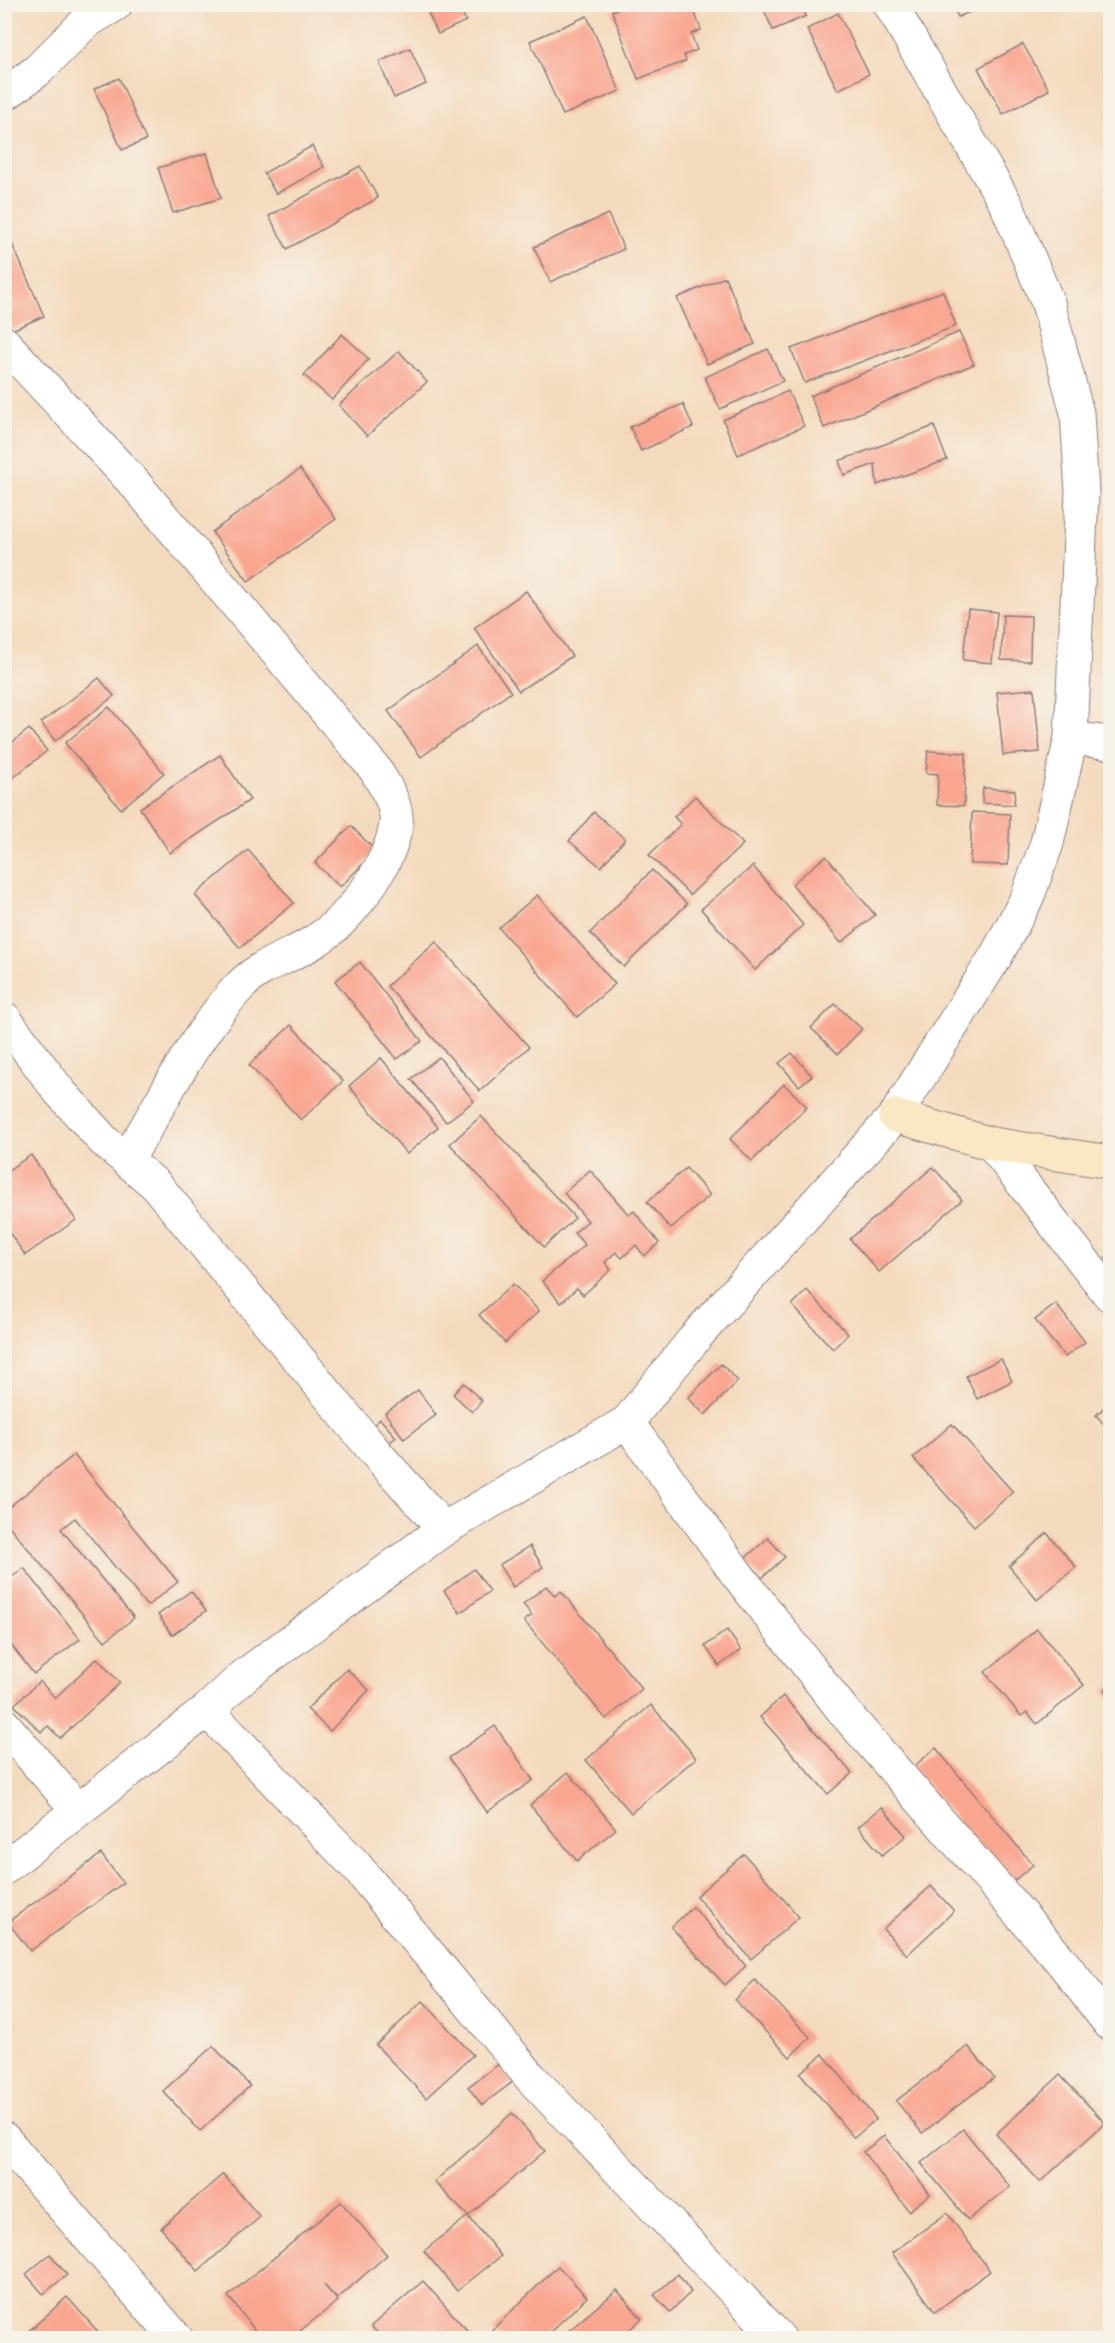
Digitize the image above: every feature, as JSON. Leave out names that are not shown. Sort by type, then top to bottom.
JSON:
[{"type":"street","points":[[4,95],[37,72],[86,22],[116,4]]},
{"type":"street","points":[[4,1868],[207,1710],[245,1674],[444,1529],[627,1422],[699,1333],[895,1116],[996,956],[1027,898],[1047,843],[1071,738],[1082,493],[1077,413],[1048,303],[1007,206],[890,4]]},
{"type":"street","points":[[4,343],[136,485],[375,769],[393,803],[396,823],[384,860],[362,897],[343,920],[316,941],[257,969],[238,988],[193,1049],[127,1160]]},
{"type":"street","points":[[1071,738],[1110,743]]},
{"type":"street","points":[[4,1018],[59,1092],[104,1141],[156,1185],[375,1452],[444,1529]]},
{"type":"street","points":[[895,1116],[992,1144],[1110,1162]]},
{"type":"street","points":[[992,1144],[1110,1295]]},
{"type":"street","points":[[627,1422],[737,1574],[845,1713],[1062,1962],[1110,2024]]},
{"type":"street","points":[[207,1710],[356,1866],[532,2079],[779,2338]]},
{"type":"street","points":[[4,1725],[77,1809]]},
{"type":"street","points":[[4,2139],[167,2335]]},
{"type":"building","points":[[424,4],[458,4],[466,21],[438,34]]},
{"type":"building","points":[[628,4],[692,4],[701,30],[691,34],[697,50],[684,55],[686,61],[638,79],[612,11]]},
{"type":"building","points":[[761,4],[801,4],[806,16],[773,30]]},
{"type":"building","points":[[952,4],[977,4],[979,8],[958,17]]},
{"type":"building","points":[[838,13],[869,74],[838,90],[807,29]]},
{"type":"building","points":[[587,16],[620,91],[563,115],[530,41]]},
{"type":"building","points":[[1023,44],[1049,90],[1003,114],[978,68]]},
{"type":"building","points":[[410,48],[426,84],[394,98],[379,62]]},
{"type":"building","points":[[119,78],[146,140],[122,150],[94,89]]},
{"type":"building","points":[[1110,113],[1110,127],[1106,115]]},
{"type":"building","points":[[312,146],[324,167],[276,194],[264,173]]},
{"type":"building","points":[[207,153],[221,198],[173,213],[158,168]]},
{"type":"building","points":[[360,166],[378,198],[287,249],[269,216]]},
{"type":"building","points":[[608,214],[624,249],[550,282],[534,247]]},
{"type":"building","points":[[10,239],[44,316],[5,333],[4,242]]},
{"type":"building","points":[[725,277],[755,344],[707,364],[677,298]]},
{"type":"building","points":[[943,291],[956,326],[805,383],[791,349]]},
{"type":"building","points":[[959,332],[974,364],[824,428],[810,396]]},
{"type":"building","points":[[342,334],[369,359],[332,400],[304,375]]},
{"type":"building","points":[[768,349],[783,381],[720,409],[705,377]]},
{"type":"building","points":[[399,351],[427,382],[367,436],[339,405]]},
{"type":"building","points":[[788,391],[804,426],[738,455],[723,420]]},
{"type":"building","points":[[683,404],[693,427],[641,451],[630,427]]},
{"type":"building","points":[[934,426],[947,460],[877,485],[875,464],[844,475],[839,461]]},
{"type":"building","points":[[300,469],[336,519],[248,581],[212,532]]},
{"type":"building","points":[[526,591],[572,656],[519,691],[474,628]]},
{"type":"building","points":[[968,609],[997,612],[992,663],[963,660]]},
{"type":"building","points":[[1003,615],[1031,616],[1030,661],[1001,660]]},
{"type":"building","points":[[478,646],[511,692],[421,757],[388,711]]},
{"type":"building","points":[[99,678],[114,696],[55,741],[41,723]]},
{"type":"building","points":[[1034,689],[1040,752],[1003,755],[997,692]]},
{"type":"building","points":[[109,707],[164,773],[121,809],[65,743]]},
{"type":"building","points":[[29,729],[47,751],[4,785],[4,749]]},
{"type":"building","points":[[928,751],[966,753],[964,806],[937,805],[938,774],[926,773]]},
{"type":"building","points":[[220,755],[250,800],[170,853],[140,808]]},
{"type":"building","points":[[983,788],[1015,790],[1014,805],[982,803]]},
{"type":"building","points":[[695,796],[743,844],[690,895],[649,855],[681,824],[674,817]]},
{"type":"building","points":[[1105,810],[1110,810],[1110,844],[1109,844]]},
{"type":"building","points":[[594,812],[625,839],[601,867],[569,841]]},
{"type":"building","points":[[972,812],[1010,814],[1008,865],[970,864]]},
{"type":"building","points":[[351,826],[376,851],[340,887],[315,863]]},
{"type":"building","points":[[248,850],[294,903],[240,948],[195,895]]},
{"type":"building","points":[[826,856],[875,915],[841,943],[792,884]]},
{"type":"building","points":[[753,866],[803,925],[755,970],[701,909]]},
{"type":"building","points":[[652,870],[687,904],[624,967],[590,933]]},
{"type":"building","points":[[537,895],[615,984],[577,1017],[499,928]]},
{"type":"building","points":[[436,942],[529,1047],[480,1091],[387,986]]},
{"type":"building","points":[[360,962],[422,1041],[397,1059],[335,981]]},
{"type":"building","points":[[835,1004],[862,1029],[838,1054],[811,1028]]},
{"type":"building","points":[[291,1025],[343,1081],[301,1120],[249,1065]]},
{"type":"building","points":[[792,1053],[812,1076],[799,1086],[779,1063]]},
{"type":"building","points":[[439,1057],[474,1101],[446,1122],[411,1079]]},
{"type":"building","points":[[381,1058],[438,1127],[407,1154],[349,1086]]},
{"type":"building","points":[[784,1084],[807,1107],[752,1161],[730,1139]]},
{"type":"building","points":[[481,1116],[575,1218],[544,1247],[450,1144]]},
{"type":"building","points":[[31,1155],[76,1220],[25,1255],[4,1225],[4,1173]]},
{"type":"building","points":[[933,1167],[962,1200],[879,1272],[850,1239]]},
{"type":"building","points":[[686,1168],[710,1195],[671,1229],[647,1202]]},
{"type":"building","points":[[590,1170],[629,1215],[634,1211],[659,1243],[644,1256],[636,1245],[622,1258],[616,1252],[605,1262],[611,1270],[583,1295],[577,1288],[561,1303],[542,1281],[585,1245],[574,1233],[588,1221],[564,1193]]},
{"type":"building","points":[[1110,1255],[1110,1289],[1096,1263]]},
{"type":"building","points":[[513,1284],[539,1311],[505,1343],[479,1315]]},
{"type":"building","points":[[807,1290],[848,1334],[833,1349],[792,1305]]},
{"type":"building","points":[[1056,1304],[1085,1342],[1065,1357],[1035,1320]]},
{"type":"building","points":[[1001,1359],[1012,1381],[977,1399],[966,1376]]},
{"type":"building","points":[[721,1364],[738,1381],[705,1415],[688,1398]]},
{"type":"building","points":[[464,1383],[482,1401],[472,1412],[453,1394]]},
{"type":"building","points":[[418,1390],[436,1415],[404,1439],[385,1413]]},
{"type":"building","points":[[1110,1402],[1110,1427],[1108,1429],[1096,1415]]},
{"type":"building","points":[[380,1419],[396,1437],[382,1450],[366,1432]]},
{"type":"building","points":[[952,1424],[1013,1492],[974,1526],[913,1458]]},
{"type":"building","points":[[74,1455],[178,1582],[147,1606],[75,1518],[61,1529],[134,1618],[105,1641],[4,1520],[4,1511]]},
{"type":"building","points":[[1047,1533],[1076,1567],[1037,1600],[1009,1566]]},
{"type":"building","points":[[768,1538],[785,1557],[762,1578],[744,1559]]},
{"type":"building","points":[[530,1546],[543,1567],[513,1587],[499,1565]]},
{"type":"building","points":[[24,1568],[80,1639],[34,1674],[4,1636],[4,1583]]},
{"type":"building","points":[[474,1569],[490,1591],[460,1613],[444,1591]]},
{"type":"building","points":[[546,1586],[555,1596],[561,1591],[642,1689],[606,1719],[524,1621],[532,1615],[523,1604]]},
{"type":"building","points":[[191,1591],[206,1611],[172,1635],[158,1615]]},
{"type":"building","points":[[1037,1629],[1084,1685],[1037,1724],[1027,1712],[1021,1716],[985,1672]]},
{"type":"building","points":[[727,1630],[741,1650],[719,1666],[705,1646]]},
{"type":"building","points":[[97,1658],[120,1683],[60,1738],[48,1726],[41,1732],[14,1705],[40,1681],[55,1698]]},
{"type":"building","points":[[347,1669],[369,1690],[330,1731],[307,1709]]},
{"type":"building","points":[[1110,1685],[1110,1699],[1104,1690]]},
{"type":"building","points":[[783,1696],[852,1773],[828,1794],[760,1717]]},
{"type":"building","points":[[651,1705],[696,1758],[631,1813],[586,1760]]},
{"type":"building","points":[[495,1726],[533,1780],[487,1812],[449,1758]]},
{"type":"building","points":[[936,1748],[1033,1865],[1010,1884],[913,1767]]},
{"type":"building","points":[[568,1772],[616,1829],[577,1861],[530,1805]]},
{"type":"building","points":[[882,1807],[906,1836],[882,1855],[858,1827]]},
{"type":"building","points":[[101,1854],[123,1883],[30,1951],[8,1922]]},
{"type":"building","points":[[744,1854],[799,1917],[751,1959],[696,1896]]},
{"type":"building","points":[[931,1886],[954,1911],[907,1955],[883,1929]]},
{"type":"building","points":[[693,1907],[746,1966],[725,1985],[671,1927]]},
{"type":"building","points":[[755,1980],[810,2037],[790,2057],[735,2000]]},
{"type":"building","points":[[423,2001],[473,2055],[426,2098],[376,2045]]},
{"type":"building","points":[[213,2046],[250,2086],[200,2131],[163,2091]]},
{"type":"building","points":[[968,2046],[994,2078],[922,2133],[896,2101]]},
{"type":"building","points":[[823,2054],[876,2119],[854,2138],[800,2073]]},
{"type":"building","points":[[504,2060],[518,2078],[482,2105],[468,2087]]},
{"type":"building","points":[[1060,2075],[1105,2123],[1040,2182],[996,2134]]},
{"type":"building","points":[[512,2113],[545,2151],[468,2216],[434,2182]]},
{"type":"building","points":[[963,2129],[1010,2187],[968,2220],[921,2163]]},
{"type":"building","points":[[884,2136],[930,2194],[909,2211],[863,2152]]},
{"type":"building","points":[[223,2174],[260,2217],[198,2271],[161,2228]]},
{"type":"building","points":[[341,2202],[387,2255],[337,2299],[324,2285],[338,2301],[291,2338],[261,2338],[228,2296]]},
{"type":"building","points":[[947,2213],[990,2271],[935,2312],[892,2253]]},
{"type":"building","points":[[468,2216],[501,2256],[457,2291],[424,2251]]},
{"type":"building","points":[[50,2254],[67,2275],[43,2294],[26,2274]]},
{"type":"building","points":[[558,2266],[587,2297],[544,2338],[500,2338],[492,2330]]},
{"type":"building","points":[[678,2274],[691,2292],[670,2312],[654,2295]]},
{"type":"building","points":[[423,2281],[472,2336],[470,2338],[382,2338],[371,2326]]},
{"type":"building","points":[[617,2290],[642,2319],[619,2338],[560,2338]]},
{"type":"building","points":[[67,2297],[100,2334],[95,2338],[21,2338]]}]
